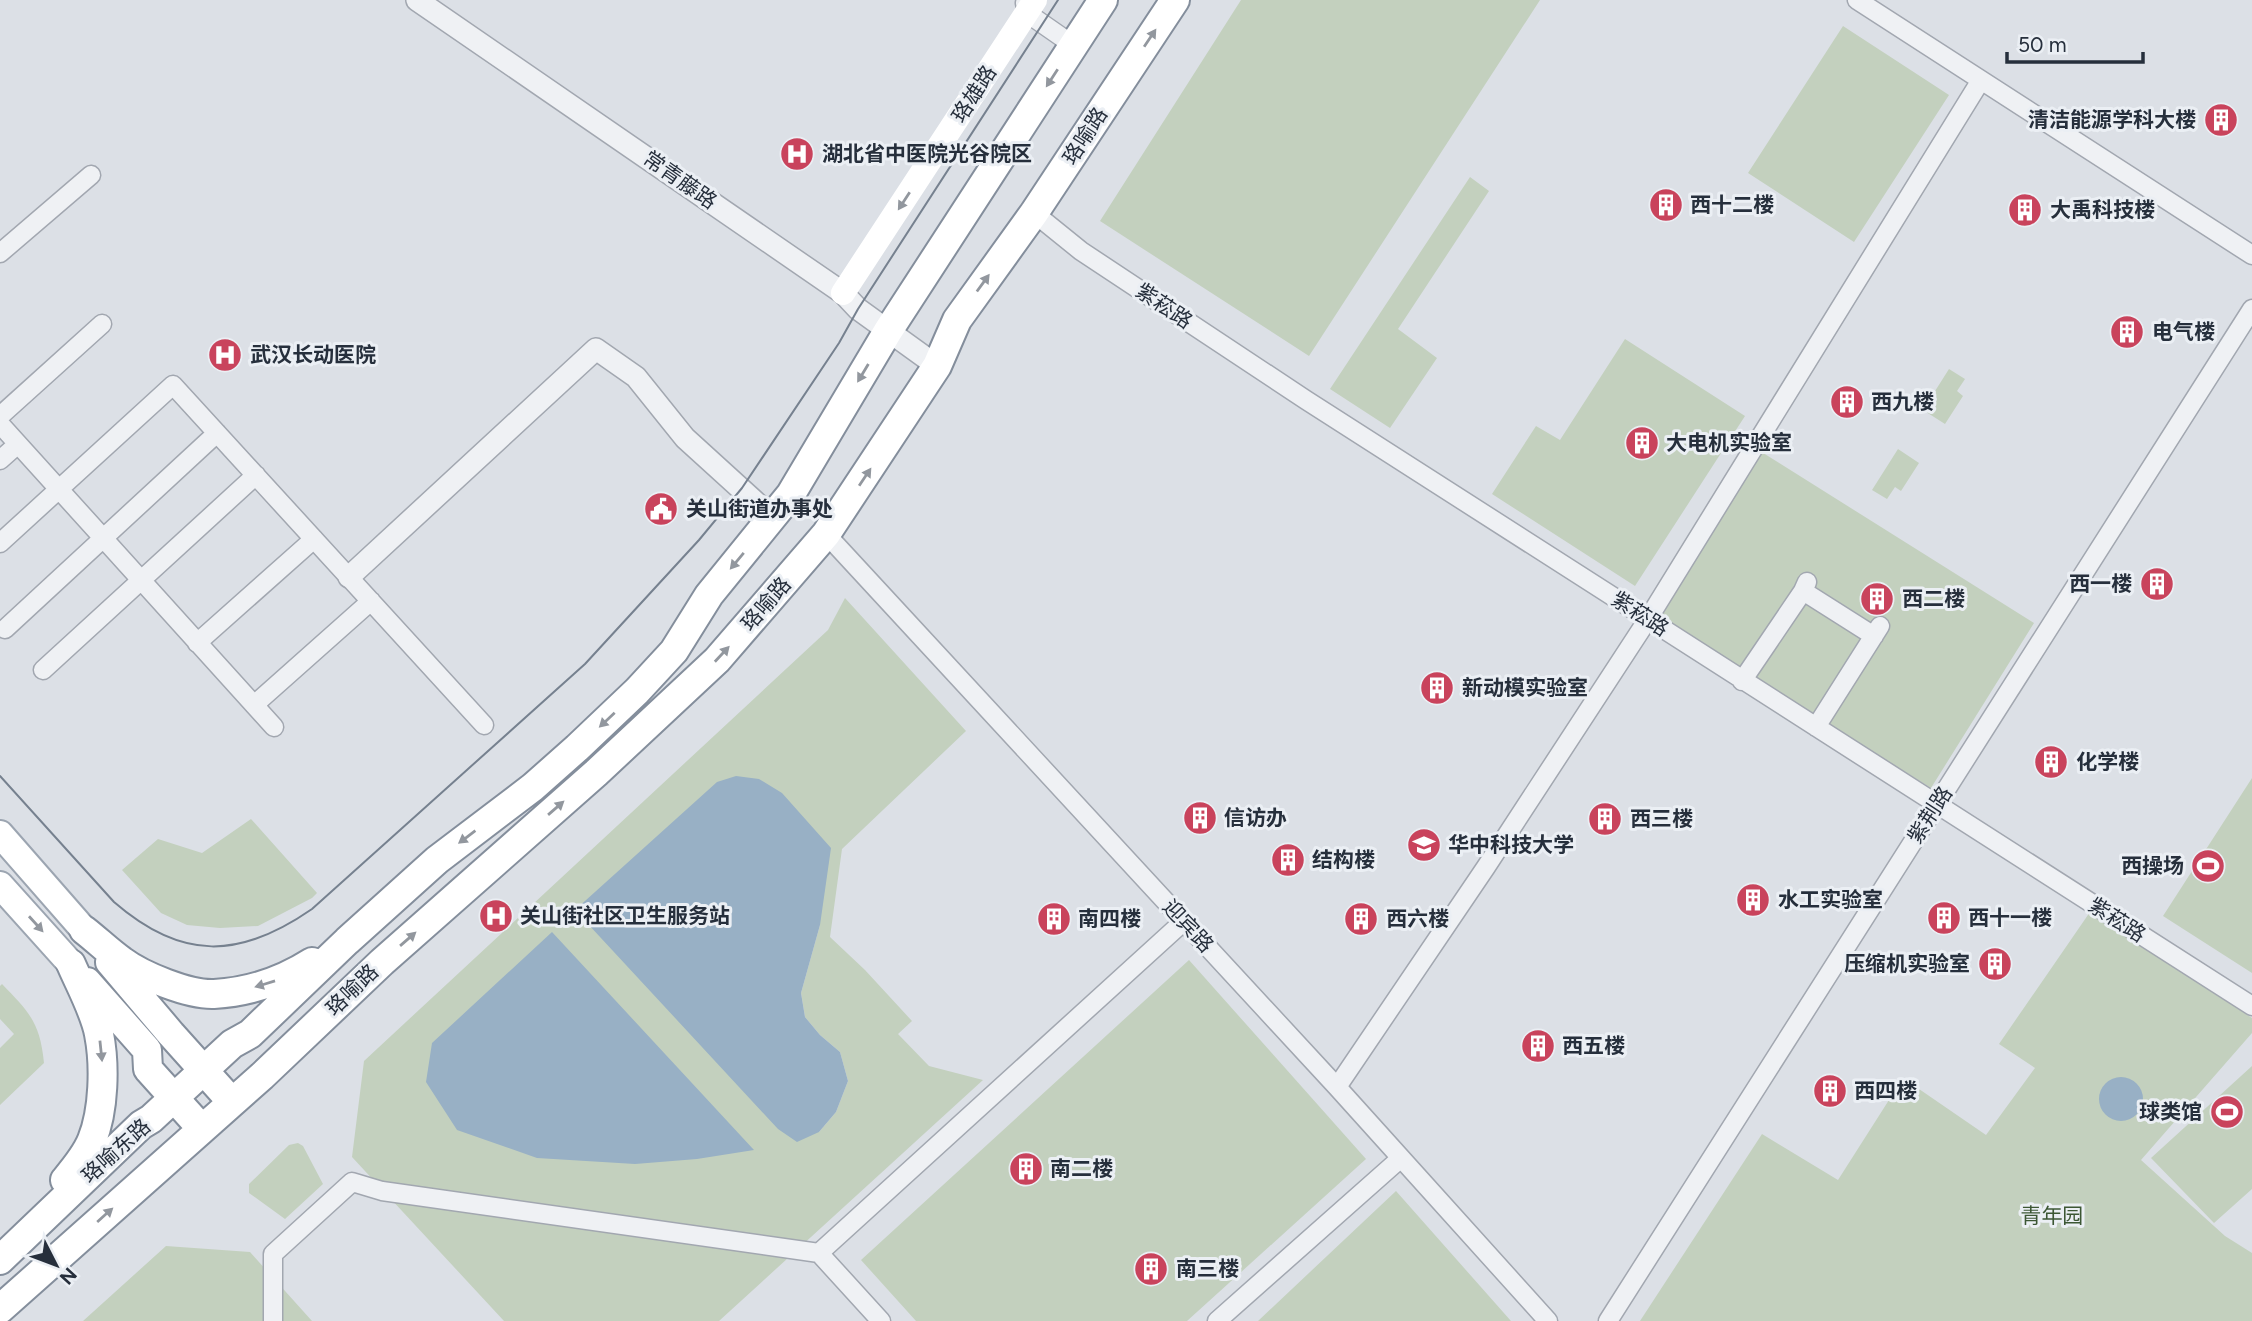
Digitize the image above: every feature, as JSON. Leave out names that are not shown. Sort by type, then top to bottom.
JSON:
[{"type":"highway","name":"珞喻路","points":[[232,1044],[250,1034],[437,860],[533,787],[637,691],[674,651],[709,595],[791,494],[888,331],[1102,0]]},
{"type":"highway","name":"珞喻路","points":[[232,1102],[382,962],[596,773],[717,660],[826,534],[937,366],[957,320],[1034,213],[1175,0]]},
{"type":"highway","points":[[84,930],[122,962],[150,978],[212,994],[259,987],[289,976],[347,941]]},
{"type":"highway","points":[[84,930],[232,1102]]},
{"type":"highway","points":[[71,964],[147,1050],[148,1069],[202,1129]]},
{"type":"highway","points":[[2,1258],[81,1159],[93,1140],[102,1090],[103,1068],[99,1032],[71,964]]},
{"type":"highway","name":"珞喻东路","points":[[2,1258],[141,1125],[151,1119],[232,1044]]},
{"type":"highway","name":"珞喻东路","points":[[0,1309],[232,1102]]},
{"type":"main road","name":"珞雄路","points":[[843,293],[1029,4]]},
{"type":"main road","points":[[0,834],[84,930]]},
{"type":"main road","points":[[0,885],[71,964]]},
{"type":"street","name":"常青藤路","points":[[418,0],[843,293],[858,309],[937,366]]},
{"type":"street","points":[[1857,0],[2252,255]]},
{"type":"street","points":[[1029,4],[1073,45]]},
{"type":"street","points":[[1337,1087],[1486,867],[1648,619],[1981,80]]},
{"type":"street","points":[[0,253],[91,175]]},
{"type":"street","name":"紫菘路","points":[[1034,213],[1081,251],[1306,401],[2252,1006]]},
{"type":"street","name":"紫荆路","points":[[1608,1321],[2252,309]]},
{"type":"street","points":[[0,416],[103,324]]},
{"type":"street","points":[[349,577],[588,343],[636,377],[685,438],[773,518]]},
{"type":"street","points":[[0,543],[173,385],[484,725]]},
{"type":"street","points":[[0,424],[274,727]]},
{"type":"street","points":[[5,629],[217,432]]},
{"type":"street","points":[[0,460],[18,444]]},
{"type":"street","points":[[43,670],[256,475]]},
{"type":"street","name":"迎宾路","points":[[826,534],[1337,1087],[1548,1321]]},
{"type":"street","points":[[197,643],[314,539]]},
{"type":"street","points":[[1742,681],[1805,587],[1877,631],[1816,727]]},
{"type":"street","points":[[254,705],[371,601]]},
{"type":"street","points":[[819,1253],[1184,921]]},
{"type":"street","points":[[1217,1321],[1401,1157]]},
{"type":"street","points":[[273,1321],[273,1254],[352,1182],[382,1191],[819,1253],[881,1321]]},
{"type":"green space","points":[[1241,0],[1540,0],[1309,356],[1100,221]]},
{"type":"green space","points":[[1843,26],[1949,95],[1854,242],[1748,173]]},
{"type":"green space","points":[[1470,177],[1489,191],[1398,329],[1437,358],[1390,428],[1330,389]]},
{"type":"green space","points":[[1625,339],[1745,416],[1635,586],[1492,494],[1536,426],[1560,440]]},
{"type":"green space","points":[[1949,369],[1965,379],[1957,391],[1963,396],[1945,424],[1923,410]]},
{"type":"green space","points":[[1898,449],[1919,463],[1901,491],[1895,487],[1887,499],[1872,490]]},
{"type":"green space","points":[[1760,451],[2034,623],[1931,788],[1656,617]]},
{"type":"green space","points":[[845,598],[966,731],[842,849],[830,937],[912,1021],[898,1034],[929,1066],[983,1080],[719,1321],[504,1321],[352,1157],[364,1061],[828,630]],"holes":[[[759,779],[820,925],[801,993],[805,1017],[820,1035],[840,1052],[848,1081],[836,1112],[819,1132]]]},
{"type":"green space","points":[[2252,778],[2252,973],[2163,916]]},
{"type":"green space","points":[[251,819],[317,893],[258,926],[220,928],[187,925],[161,913],[122,870],[158,839],[202,853]]},
{"type":"green space","name":"青年园","points":[[2090,912],[2252,1018],[2252,1033],[2141,1160],[2225,1236],[2252,1253],[2252,1321],[1640,1321],[1762,1134],[1838,1180],[1903,1078],[1986,1135],[2035,1068],[1999,1044]]},
{"type":"green space","points":[[1189,960],[1366,1159],[1187,1321],[916,1321],[861,1260]]},
{"type":"green space","points":[[2,984],[32,1019],[40,1037],[44,1063],[0,1105],[0,1048],[14,1034],[0,1019]]},
{"type":"green space","name":"球类馆","points":[[2252,1066],[2252,1189],[2214,1223],[2151,1158]]},
{"type":"green space","points":[[298,1143],[303,1146],[323,1184],[285,1219],[249,1193],[249,1184],[289,1145]]},
{"type":"green space","points":[[1396,1191],[1511,1321],[1258,1321]]},
{"type":"green space","points":[[166,1246],[250,1252],[312,1321],[83,1321]]},
{"type":"water","points":[[736,776],[759,779],[782,793],[831,848],[820,925],[801,993],[805,1017],[820,1035],[840,1052],[848,1081],[836,1112],[819,1132],[797,1142],[778,1129],[575,910],[717,782]]},
{"type":"water","points":[[552,932],[754,1150],[697,1159],[635,1164],[537,1158],[457,1130],[426,1082],[432,1043]]},
{"type":"water","points":[[2121,1077],[2136,1084],[2143,1099],[2136,1114],[2121,1121],[2106,1114],[2099,1099],[2106,1084]]},
{"type":"tram line","points":[[0,776],[114,902],[164,935],[188,943],[212,946],[236,944],[260,937],[312,909],[585,664],[699,540],[742,488],[839,343],[858,309],[1058,0]]},
{"type":"place","name":"清洁能源学科大楼","points":[[2221,120]]},
{"type":"place","name":"湖北省中医院光谷院区","points":[[797,154]]},
{"type":"place","name":"西十二楼","points":[[1666,205]]},
{"type":"place","name":"大禹科技楼","points":[[2025,210]]},
{"type":"place","name":"电气楼","points":[[2127,332]]},
{"type":"place","name":"武汉长动医院","points":[[225,355]]},
{"type":"place","name":"西九楼","points":[[1847,402]]},
{"type":"place","name":"大电机实验室","points":[[1642,443]]},
{"type":"place","name":"关山街道办事处","points":[[661,509]]},
{"type":"place","name":"西一楼","points":[[2157,584]]},
{"type":"place","name":"西二楼","points":[[1877,599]]},
{"type":"place","name":"新动模实验室","points":[[1437,688]]},
{"type":"place","name":"化学楼","points":[[2051,762]]},
{"type":"place","name":"信访办","points":[[1200,818]]},
{"type":"place","name":"西三楼","points":[[1605,819]]},
{"type":"place","name":"华中科技大学","points":[[1424,845]]},
{"type":"place","name":"结构楼","points":[[1288,860]]},
{"type":"place","name":"西操场","points":[[2208,866]]},
{"type":"place","name":"水工实验室","points":[[1753,900]]},
{"type":"place","name":"关山街社区卫生服务站","points":[[496,916]]},
{"type":"place","name":"西十一楼","points":[[1944,918]]},
{"type":"place","name":"南四楼","points":[[1054,919]]},
{"type":"place","name":"西六楼","points":[[1361,919]]},
{"type":"place","name":"压缩机实验室","points":[[1995,964]]},
{"type":"place","name":"西五楼","points":[[1538,1046]]},
{"type":"place","name":"西四楼","points":[[1830,1091]]},
{"type":"place","name":"球类馆","points":[[2227,1112]]},
{"type":"place","name":"南二楼","points":[[1026,1169]]},
{"type":"place","name":"南三楼","points":[[1151,1269]]}]
